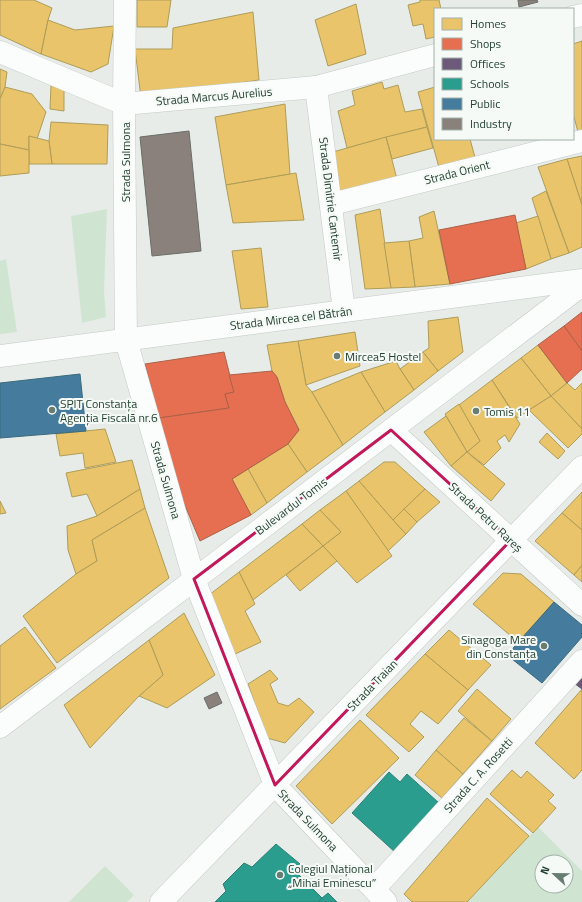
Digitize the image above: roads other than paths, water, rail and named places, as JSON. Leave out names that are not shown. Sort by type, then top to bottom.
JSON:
[{"type":"street","name":"Strada Sulmona","points":[[125,0],[124,104],[126,340],[194,579],[275,785],[380,896]]},
{"type":"street","name":"Strada Marcus Aurelius","points":[[0,52],[124,104],[316,87],[434,54]]},
{"type":"street","name":"Strada Dimitrie Cantemir","points":[[316,87],[332,204],[344,311]]},
{"type":"street","name":"Strada Orient","points":[[332,204],[582,140]]},
{"type":"street","name":"Strada Mircea cel Bătrân","points":[[0,356],[582,280]]},
{"type":"street","name":"Bulevardul Tomis","points":[[0,726],[582,285]]},
{"type":"street","name":"Strada Petru Rareș","points":[[391,430],[582,605]]},
{"type":"street","name":"Strada Traian","points":[[161,902],[582,467]]},
{"type":"street","name":"Strada C. A. Rosetti","points":[[380,896],[582,661]]},
{"type":"place","name":"Mircea5 Hostel","points":[[337,356]]},
{"type":"place","name":"SPIT Constanța Agenția Fiscală nr.6","points":[[52,410]]},
{"type":"place","name":"Tomis 11","points":[[476,411]]},
{"type":"place","name":"Sinagoga Mare din Constanța","points":[[544,646]]},
{"type":"place","name":"Colegiul Național „Mihai Eminescu”","points":[[280,875]]}]
